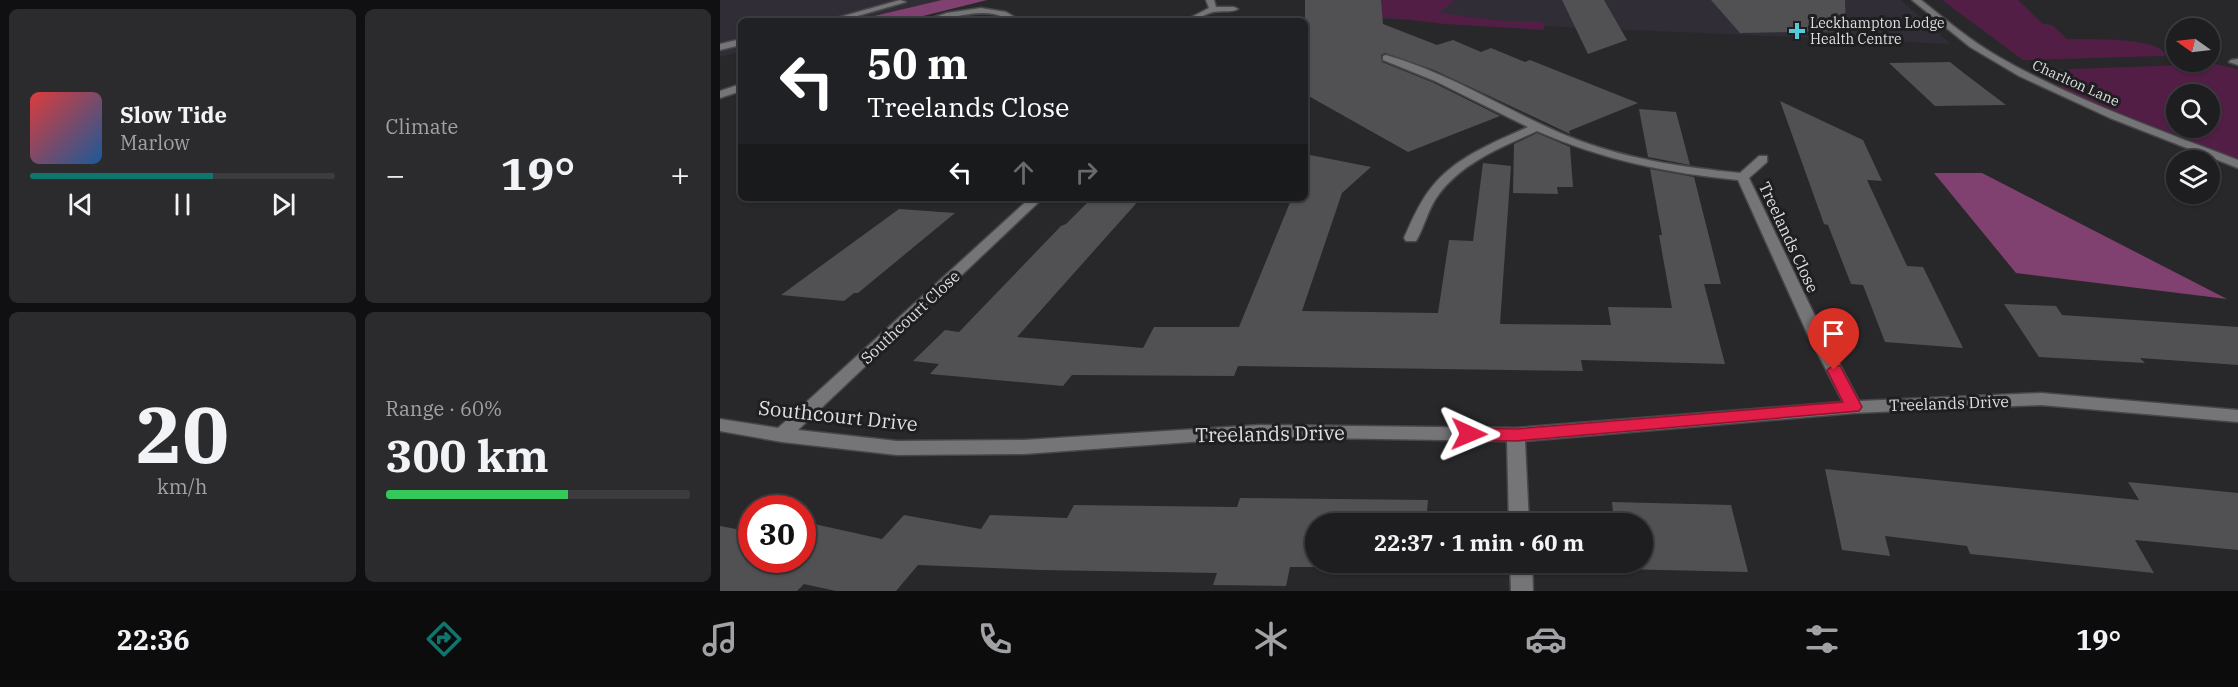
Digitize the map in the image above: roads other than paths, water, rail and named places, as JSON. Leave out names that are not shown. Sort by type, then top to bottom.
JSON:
[{"type":"street","name":"Charlton Lane","points":[[1916,0],[1958,34],[2040,83],[2079,101],[2238,164]]},
{"type":"street","points":[[841,18],[902,2]]},
{"type":"street","points":[[1192,18],[1212,4],[1234,9]]},
{"type":"street","points":[[938,18],[979,12],[997,12],[1012,18]]},
{"type":"street","points":[[720,47],[738,43]]},
{"type":"street","name":"Treelands Close","points":[[1386,58],[1418,69],[1590,149],[1640,164],[1743,177],[1763,159]]},
{"type":"street","points":[[720,95],[738,88]]},
{"type":"street","points":[[1410,238],[1433,194],[1446,178],[1474,157],[1539,126]]},
{"type":"street","name":"Treelands Close","points":[[1743,177],[1815,333],[1854,407]]},
{"type":"street","name":"Southcourt Close","points":[[782,435],[1034,201]]},
{"type":"street","name":"Treelands Drive","points":[[1024,447],[1260,431],[1516,435],[1854,407],[2041,399],[2238,416]]},
{"type":"street","name":"Southcourt Drive","points":[[720,425],[782,435],[897,448],[1024,447]]},
{"type":"street","points":[[1516,435],[1520,513]]},
{"type":"street","points":[[1521,573],[1522,591]]},
{"type":"place","name":"Leckhampton Lodge Health Centre","points":[[1797,31]]}]
